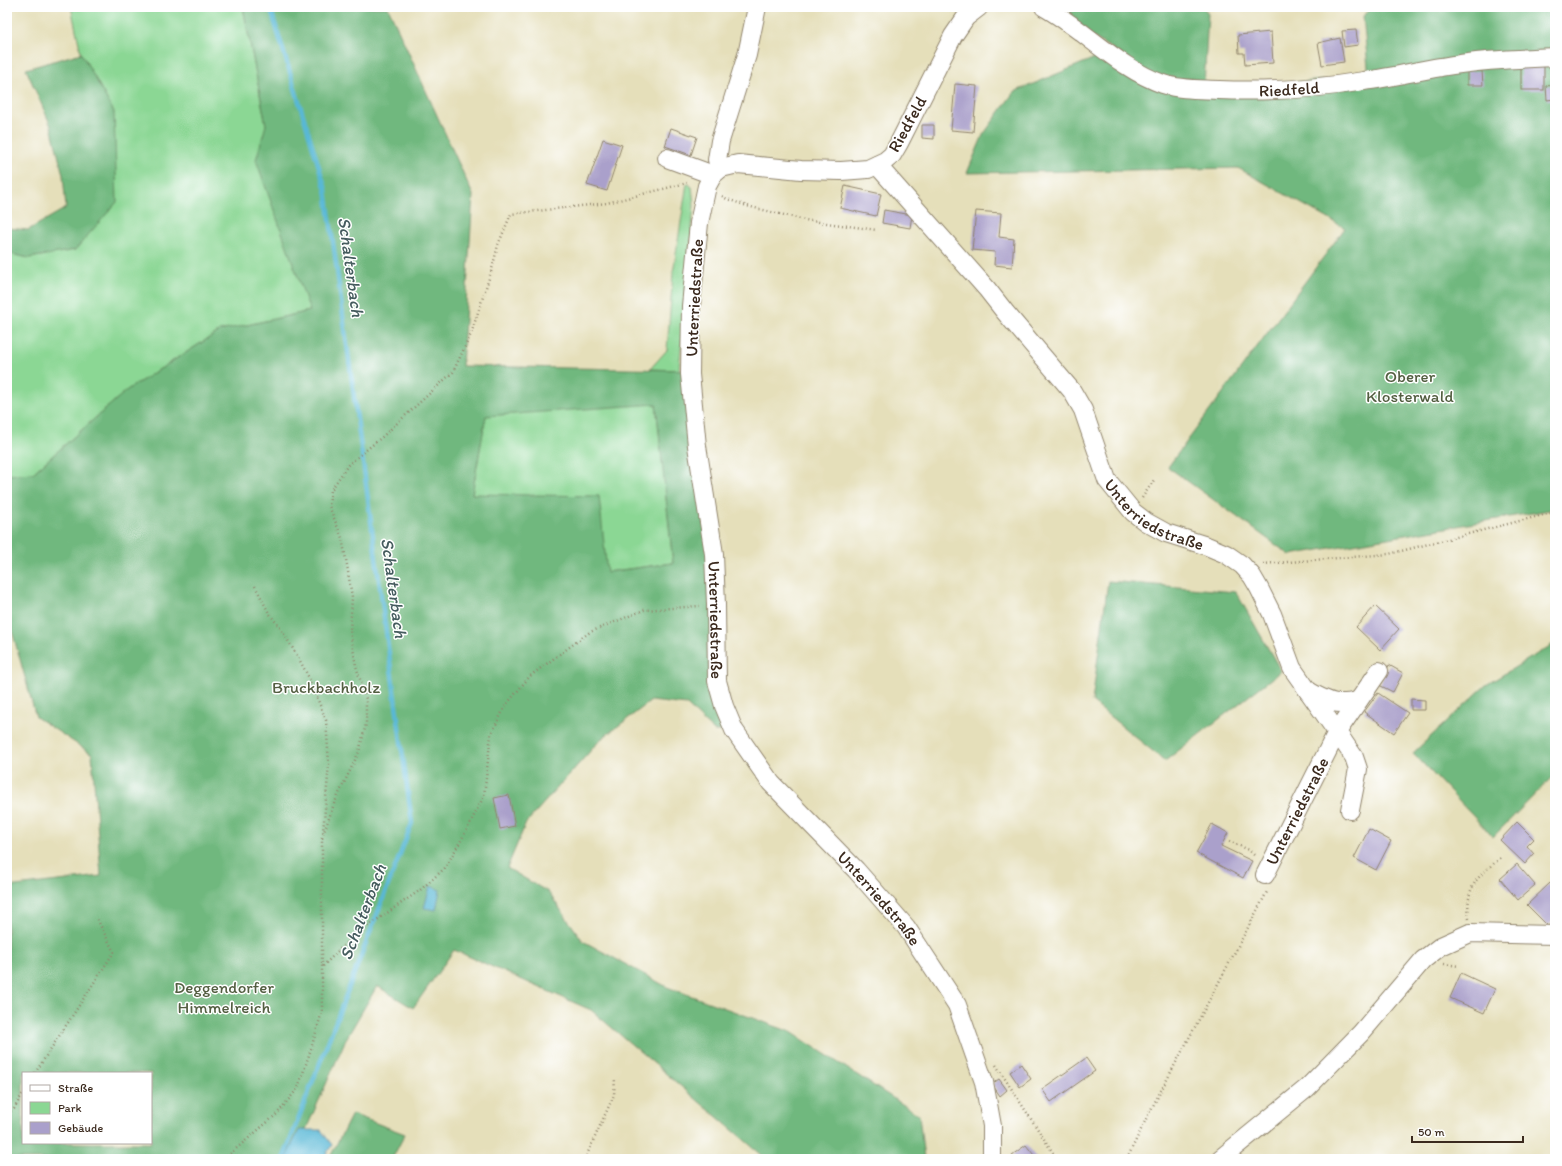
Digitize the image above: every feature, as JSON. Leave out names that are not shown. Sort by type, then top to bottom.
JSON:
[{"type":"street","name":"Unterriedstraße","points":[[757,7],[747,55],[720,141],[714,177],[699,223],[691,306],[690,374],[697,446],[714,554],[717,681],[724,706],[734,730],[771,783],[856,870],[906,927],[957,1005],[984,1082],[992,1126],[992,1159]]},
{"type":"street","name":"Riedfeld","points":[[714,177],[738,164],[801,170],[841,171],[868,169],[877,165],[892,155],[953,36],[966,17],[979,7]]},
{"type":"street","name":"Riedfeld","points":[[1044,7],[1058,15],[1141,74],[1163,84],[1184,88],[1246,91],[1292,90],[1365,81],[1473,62],[1555,57]]},
{"type":"street","points":[[667,158],[714,177]]},
{"type":"street","name":"Unterriedstraße","points":[[877,165],[987,288],[1005,312],[1072,391],[1083,410],[1107,480],[1133,512],[1146,522],[1166,533],[1226,554],[1242,565],[1259,588],[1272,614],[1292,668],[1337,732],[1265,875]]},
{"type":"street","points":[[1350,810],[1358,769],[1354,757],[1337,732],[1379,671]]},
{"type":"street","points":[[1307,691],[1330,702],[1343,704],[1358,701]]},
{"type":"street","points":[[1220,1159],[1307,1088],[1361,1033],[1423,960],[1441,946],[1470,933],[1555,935]]},
{"type":"path","points":[[7,96],[8,146]]},
{"type":"path","points":[[322,838],[334,804],[359,752],[366,724],[366,699],[356,666],[350,631],[352,597],[342,538],[329,506],[330,490],[348,465],[382,437],[453,372],[471,334],[492,269],[498,245],[511,214],[607,203],[692,181],[701,181],[714,177],[727,199],[805,220],[877,230]]},
{"type":"path","points":[[1242,565],[1389,554],[1555,512]]},
{"type":"path","points":[[224,1159],[277,1114],[298,1088],[322,1012],[322,838],[329,764],[326,720],[301,662],[281,629],[269,613],[255,586]]},
{"type":"path","points":[[322,966],[352,938],[419,890],[445,868],[484,796],[491,734],[506,705],[530,676],[590,632],[644,610],[716,605]]},
{"type":"path","points":[[1127,1159],[1147,1117],[1269,888],[1261,862],[1249,850],[1229,841]]},
{"type":"path","points":[[1470,933],[1468,910],[1470,889],[1482,872],[1502,857]]},
{"type":"path","points":[[36,1072],[114,952],[97,919]]},
{"type":"path","points":[[995,1062],[1057,1159]]},
{"type":"path","points":[[585,1159],[614,1095],[615,1078]]},
{"type":"path","points":[[7,1113],[14,1108],[22,1095]]},
{"type":"green space","points":[[71,7],[243,7],[266,125],[310,311],[220,331],[127,390],[33,473],[7,475],[7,253],[29,258],[75,250],[114,112],[81,53]]},
{"type":"green space","name":"Bruckbachholz","points":[[243,7],[388,7],[473,195],[462,366],[685,370],[730,731],[714,731],[687,705],[651,701],[601,739],[526,823],[507,868],[548,892],[583,941],[667,987],[791,1032],[919,1115],[924,1159],[763,1159],[762,1155],[591,1010],[454,950],[413,1008],[377,986],[346,1039],[293,1159],[7,1159],[7,887],[101,876],[92,754],[36,717],[11,627],[7,626],[7,475],[33,473],[127,390],[220,331],[310,311],[256,160],[266,125]],"holes":[[[656,404],[673,563],[607,572],[599,496],[472,494],[486,416]]]},
{"type":"green space","name":"Oberer Klosterwald","points":[[1044,7],[1203,7],[1208,14],[1204,87],[1369,78],[1363,16],[1374,7],[1555,7],[1555,509],[1290,555],[1168,467],[1345,228],[1238,168],[967,173],[983,135],[1014,92],[1114,50]]},
{"type":"green space","points":[[81,53],[114,112],[117,202],[75,250],[29,258],[7,253],[7,228],[28,230],[66,208],[63,175],[51,126],[26,69]]},
{"type":"green space","points":[[687,183],[692,187],[694,205],[679,370],[650,369],[667,350],[673,273]]},
{"type":"green space","points":[[656,403],[673,563],[606,572],[472,494],[486,415]]},
{"type":"green space","points":[[1108,581],[1236,592],[1281,671],[1165,761],[1092,702]]},
{"type":"green space","points":[[1555,643],[1555,774],[1493,837],[1413,753],[1486,685]]},
{"type":"green space","points":[[352,1114],[405,1134],[392,1159],[329,1159]]},
{"type":"water","points":[[430,886],[440,890],[436,910],[424,908]]},
{"type":"water","points":[[299,1130],[321,1130],[332,1145],[323,1159],[285,1159]]},
{"type":"building","points":[[1356,30],[1358,45],[1344,47],[1342,31]]},
{"type":"building","points":[[1271,32],[1273,63],[1245,65],[1244,53],[1239,53],[1238,35]]},
{"type":"building","points":[[1340,38],[1344,62],[1322,65],[1318,43]]},
{"type":"building","points":[[1521,66],[1544,66],[1544,90],[1521,90]]},
{"type":"building","points":[[1467,71],[1482,71],[1483,85],[1467,85]]},
{"type":"building","points":[[955,84],[977,86],[973,132],[951,130]]},
{"type":"building","points":[[1555,85],[1555,99],[1547,100],[1546,86]]},
{"type":"building","points":[[922,125],[934,125],[934,139],[922,138]]},
{"type":"building","points":[[671,128],[697,137],[691,155],[665,146]]},
{"type":"building","points":[[603,139],[622,145],[607,191],[587,185]]},
{"type":"building","points":[[845,186],[881,194],[876,216],[840,208]]},
{"type":"building","points":[[884,210],[912,215],[910,228],[882,223]]},
{"type":"building","points":[[976,211],[1001,213],[999,237],[1014,239],[1012,267],[994,265],[995,252],[972,250]]},
{"type":"building","points":[[1375,606],[1399,629],[1380,650],[1356,627]]},
{"type":"building","points":[[1389,665],[1403,673],[1393,692],[1379,685]]},
{"type":"building","points":[[1378,693],[1408,713],[1394,733],[1364,712]]},
{"type":"building","points":[[1411,699],[1425,700],[1425,710],[1411,710]]},
{"type":"building","points":[[509,795],[515,826],[500,829],[494,798]]},
{"type":"building","points":[[1517,822],[1534,839],[1527,846],[1534,854],[1525,864],[1500,840]]},
{"type":"building","points":[[1212,824],[1228,833],[1221,846],[1252,861],[1243,878],[1196,853]]},
{"type":"building","points":[[1369,829],[1391,841],[1376,870],[1354,858]]},
{"type":"building","points":[[1517,864],[1535,885],[1518,900],[1500,879]]},
{"type":"building","points":[[1550,883],[1555,888],[1555,919],[1548,926],[1527,905]]},
{"type":"building","points":[[1461,973],[1495,989],[1484,1013],[1450,998]]},
{"type":"building","points":[[1086,1058],[1095,1071],[1051,1102],[1042,1089]]},
{"type":"building","points":[[1021,1064],[1031,1079],[1020,1087],[1010,1072]]},
{"type":"building","points":[[999,1079],[1007,1090],[1000,1096],[992,1084]]},
{"type":"building","points":[[1026,1145],[1037,1159],[1015,1159],[1012,1155]]},
{"type":"waterway","name":"Schalterbach","points":[[270,7],[326,190],[412,823],[283,1159]]},
{"type":"park label","name":"Deggendorfer Himmelreich","points":[[224,997]]}]
